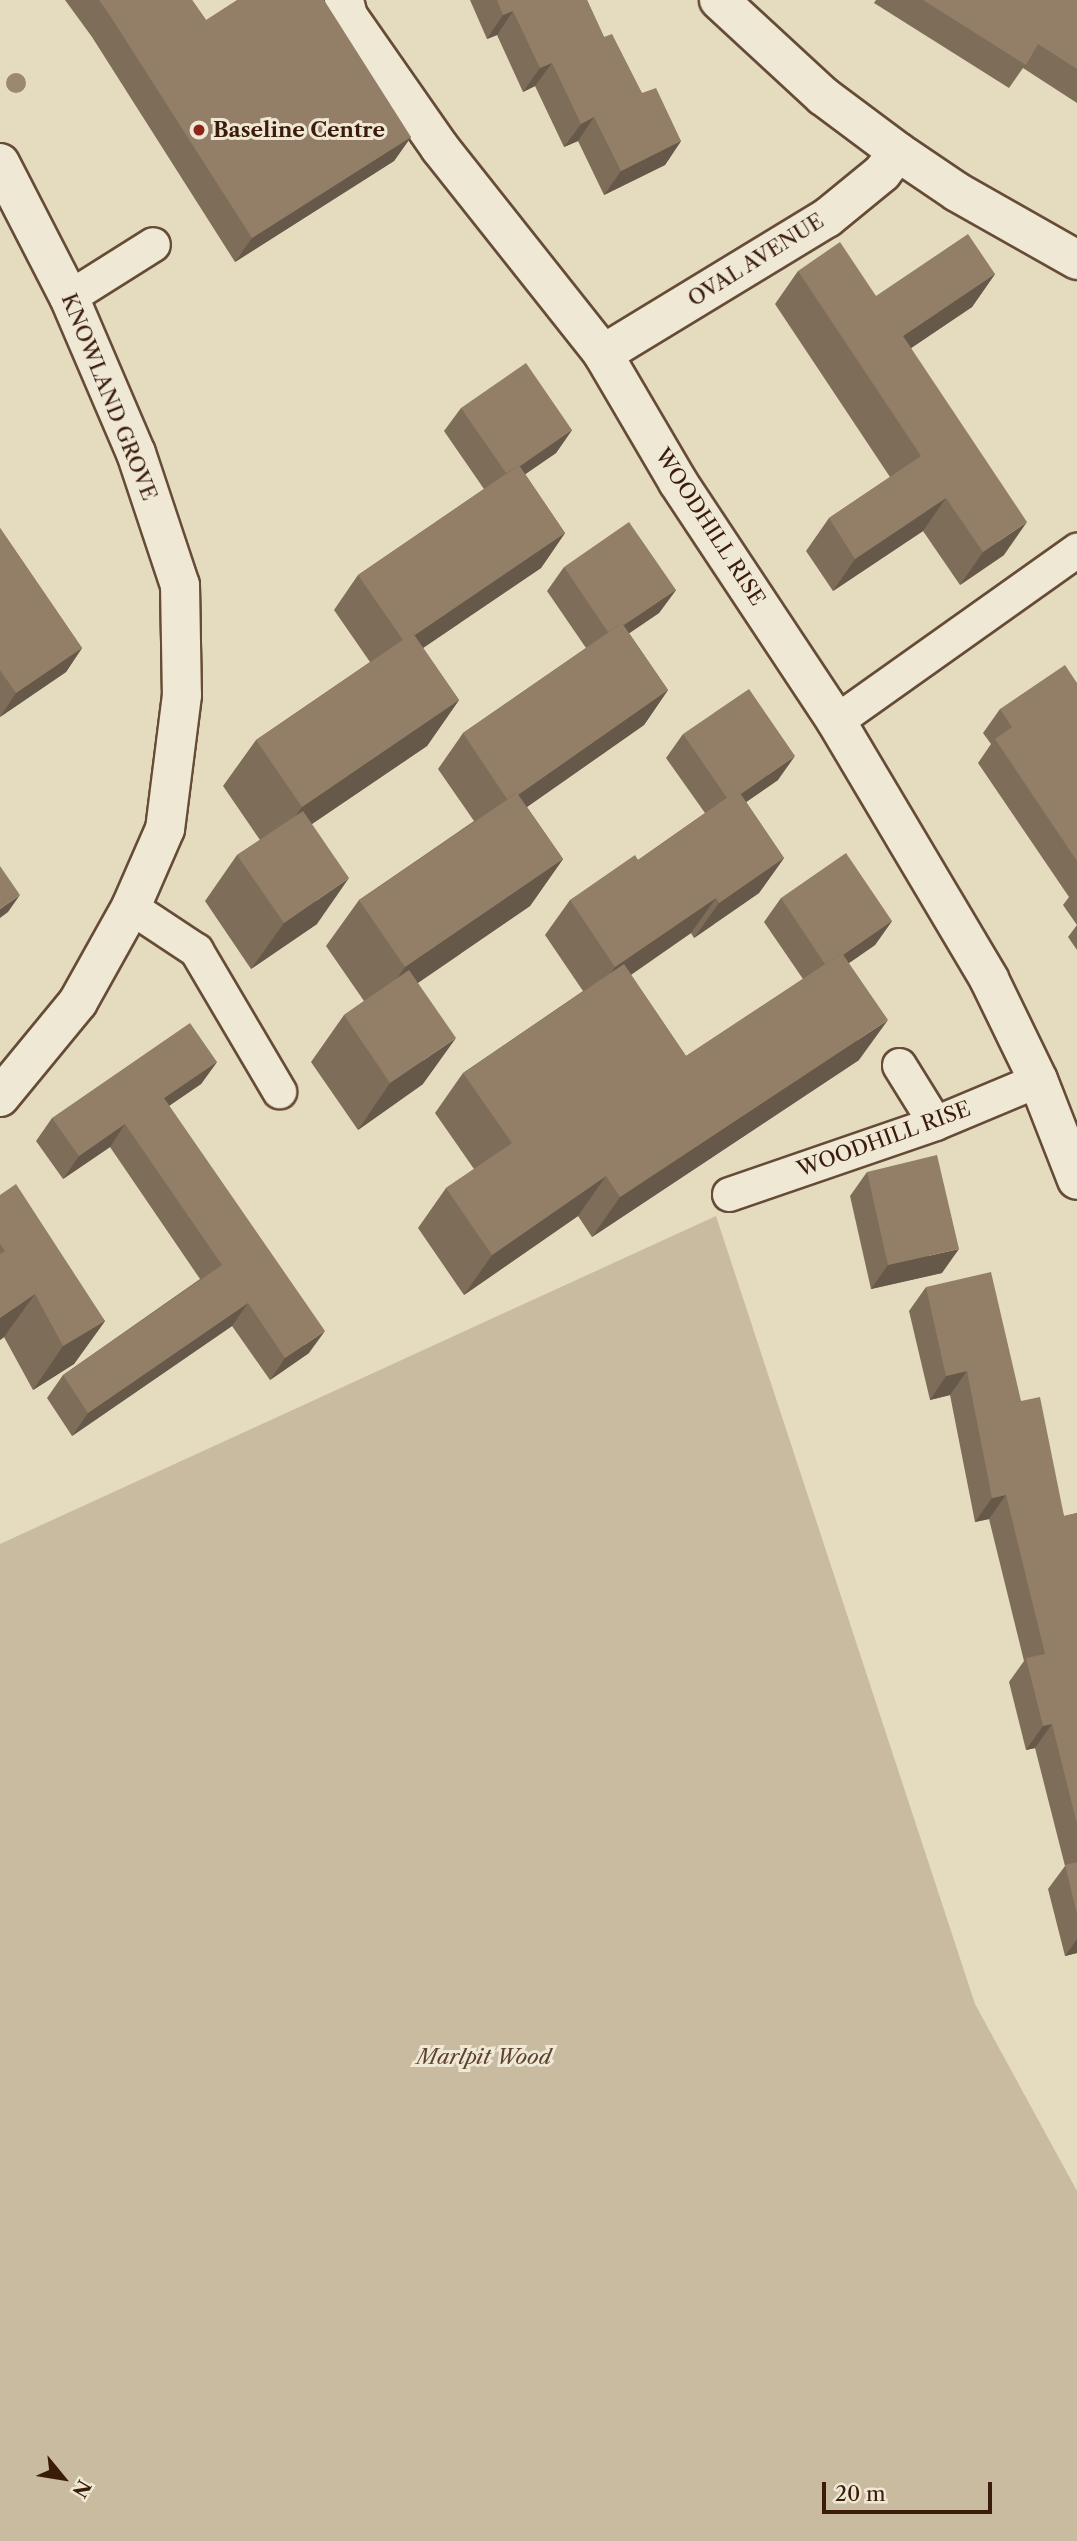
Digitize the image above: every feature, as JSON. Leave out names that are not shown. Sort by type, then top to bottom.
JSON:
[{"type":"street","name":"WOODHILL RISE","points":[[344,0],[348,16],[440,148],[603,354],[678,482],[836,722],[989,979],[1038,1080],[1077,1180]]},
{"type":"street","points":[[719,0],[823,96],[898,152],[957,192],[1077,260]]},
{"type":"street","name":"OVAL AVENUE","points":[[603,354],[827,218],[882,173],[898,152]]},
{"type":"street","name":"KNOWLAND GROVE","points":[[0,163],[69,297],[136,453],[180,585],[182,695],[165,829],[131,907],[78,1002],[0,1097]]},
{"type":"lane","points":[[69,297],[153,244]]},
{"type":"lane","points":[[836,722],[1077,550]]},
{"type":"lane","points":[[131,907],[196,950],[279,1091]]},
{"type":"lane","points":[[899,1065],[935,1123]]},
{"type":"lane","name":"WOODHILL RISE","points":[[729,1194],[935,1123],[1038,1080]]},
{"type":"green space","name":"Marlpit Wood","points":[[716,1216],[975,2004],[1077,2191],[1077,2541],[0,2541],[0,1544]]},
{"type":"building","points":[[99,0],[192,0],[206,20],[237,0],[324,0],[411,137],[252,238]]},
{"type":"building","points":[[497,0],[587,0],[604,37],[612,34],[642,93],[656,88],[681,141],[621,171],[594,117],[581,124],[552,63],[540,68],[513,11],[503,15]]},
{"type":"building","points":[[923,0],[1077,0],[1077,69],[1038,44],[1026,65]]},
{"type":"building","points":[[968,234],[995,274],[903,336],[1027,522],[983,552],[946,498],[855,559],[829,518],[921,456],[798,271],[840,242],[876,296]]},
{"type":"building","points":[[526,363],[572,430],[506,473],[461,408]]},
{"type":"building","points":[[519,465],[565,533],[415,635],[413,633],[403,640],[358,575]]},
{"type":"building","points":[[629,522],[676,590],[624,625],[622,623],[608,632],[564,567]]},
{"type":"building","points":[[0,528],[82,648],[16,693],[0,670]]},
{"type":"building","points":[[622,623],[668,690],[518,795],[517,793],[507,799],[463,733]]},
{"type":"building","points":[[413,633],[459,700],[302,807],[256,740]]},
{"type":"building","points":[[1065,665],[1077,683],[1077,861],[995,739],[1012,727],[1000,709]]},
{"type":"building","points":[[749,689],[795,756],[741,794],[738,790],[727,798],[683,734]]},
{"type":"building","points":[[738,790],[784,858],[719,903],[716,898],[615,967],[570,900],[635,855],[638,860]]},
{"type":"building","points":[[517,793],[563,859],[405,967],[359,900]]},
{"type":"building","points":[[303,811],[349,878],[284,923],[237,855]]},
{"type":"building","points":[[846,853],[892,921],[843,955],[842,953],[825,964],[781,898]]},
{"type":"building","points":[[0,866],[20,895],[0,909]]},
{"type":"building","points":[[842,953],[888,1020],[620,1197],[606,1176],[492,1255],[446,1188],[512,1143],[463,1073],[624,964],[686,1056]]},
{"type":"building","points":[[409,970],[456,1038],[390,1083],[344,1015]]},
{"type":"building","points":[[190,1023],[217,1062],[164,1098],[325,1331],[285,1358],[248,1303],[88,1413],[63,1375],[222,1265],[125,1124],[79,1156],[52,1118]]},
{"type":"building","points":[[937,1155],[959,1249],[888,1265],[867,1172]]},
{"type":"building","points":[[16,1184],[105,1321],[63,1346],[35,1294],[0,1318],[0,1254],[5,1251],[0,1244],[0,1195]]},
{"type":"building","points":[[991,1272],[1021,1401],[1040,1397],[1064,1516],[1077,1513],[1077,1824],[1052,1724],[1043,1726],[1026,1658],[1045,1654],[1006,1495],[992,1498],[967,1371],[946,1376],[926,1287]]},
{"type":"building","points":[[1077,1862],[1077,1914],[1065,1865]]},
{"type":"place","name":"Baseline Centre","points":[[199,130]]}]
